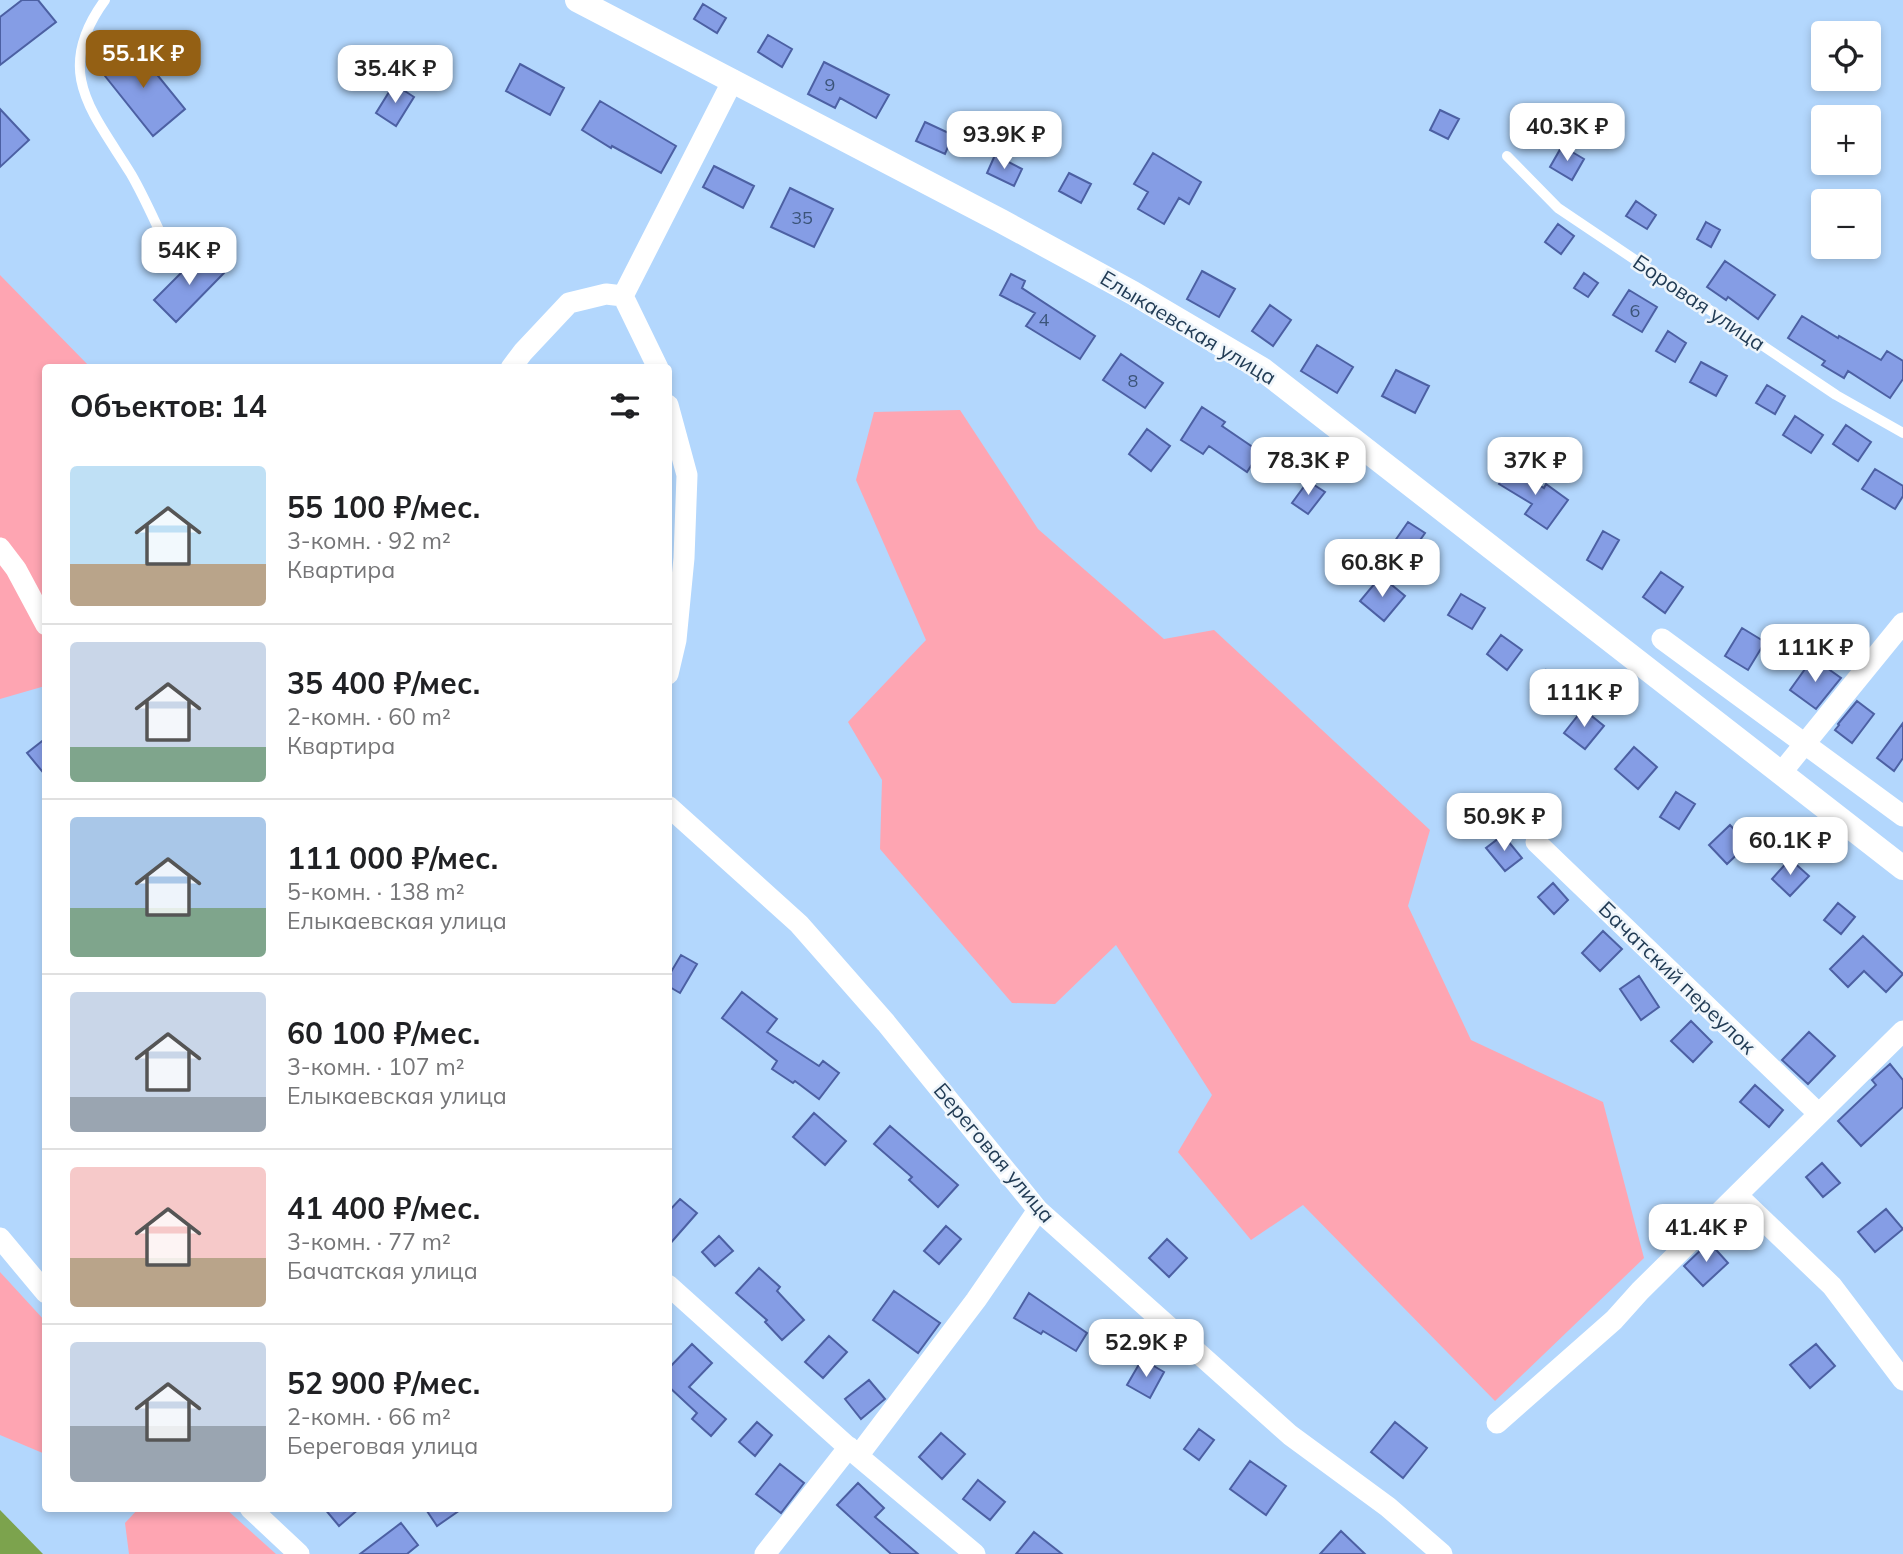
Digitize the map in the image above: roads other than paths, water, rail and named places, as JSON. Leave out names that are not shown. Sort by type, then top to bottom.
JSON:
[{"type":"street","name":"Елыкаевская улица","points":[[577,0],[1073,260],[1262,369],[1903,868]]},
{"type":"street","points":[[623,296],[733,80]]},
{"type":"street","points":[[514,364],[569,303],[606,294],[623,296]]},
{"type":"street","points":[[623,296],[656,364]]},
{"type":"street","points":[[672,420],[687,475],[684,558],[672,657]]},
{"type":"street","points":[[0,548],[16,569],[42,618]]},
{"type":"street","points":[[1781,773],[1903,623]]},
{"type":"street","points":[[1662,639],[1903,816]]},
{"type":"street","name":"Береговая улица","points":[[672,810],[799,925],[886,1023],[1038,1210],[1290,1435],[1388,1507],[1442,1554]]},
{"type":"street","name":"Бачатский переулок","points":[[1536,842],[1819,1114]]},
{"type":"street","points":[[1497,1423],[1614,1320],[1640,1291],[1903,1031]]},
{"type":"street","points":[[1737,1195],[1832,1286],[1903,1380]]},
{"type":"street","points":[[765,1554],[854,1451],[976,1300],[1038,1210]]},
{"type":"street","points":[[0,1238],[42,1288]]},
{"type":"street","points":[[672,1289],[854,1451],[975,1554]]},
{"type":"street","points":[[254,1512],[299,1554]]},
{"type":"lane","points":[[105,0],[92,18],[86,37],[80,62],[81,85],[92,114],[133,177],[160,232]]},
{"type":"lane","name":"Боровая улица","points":[[1507,156],[1558,208],[1836,395],[1903,433]]}]
